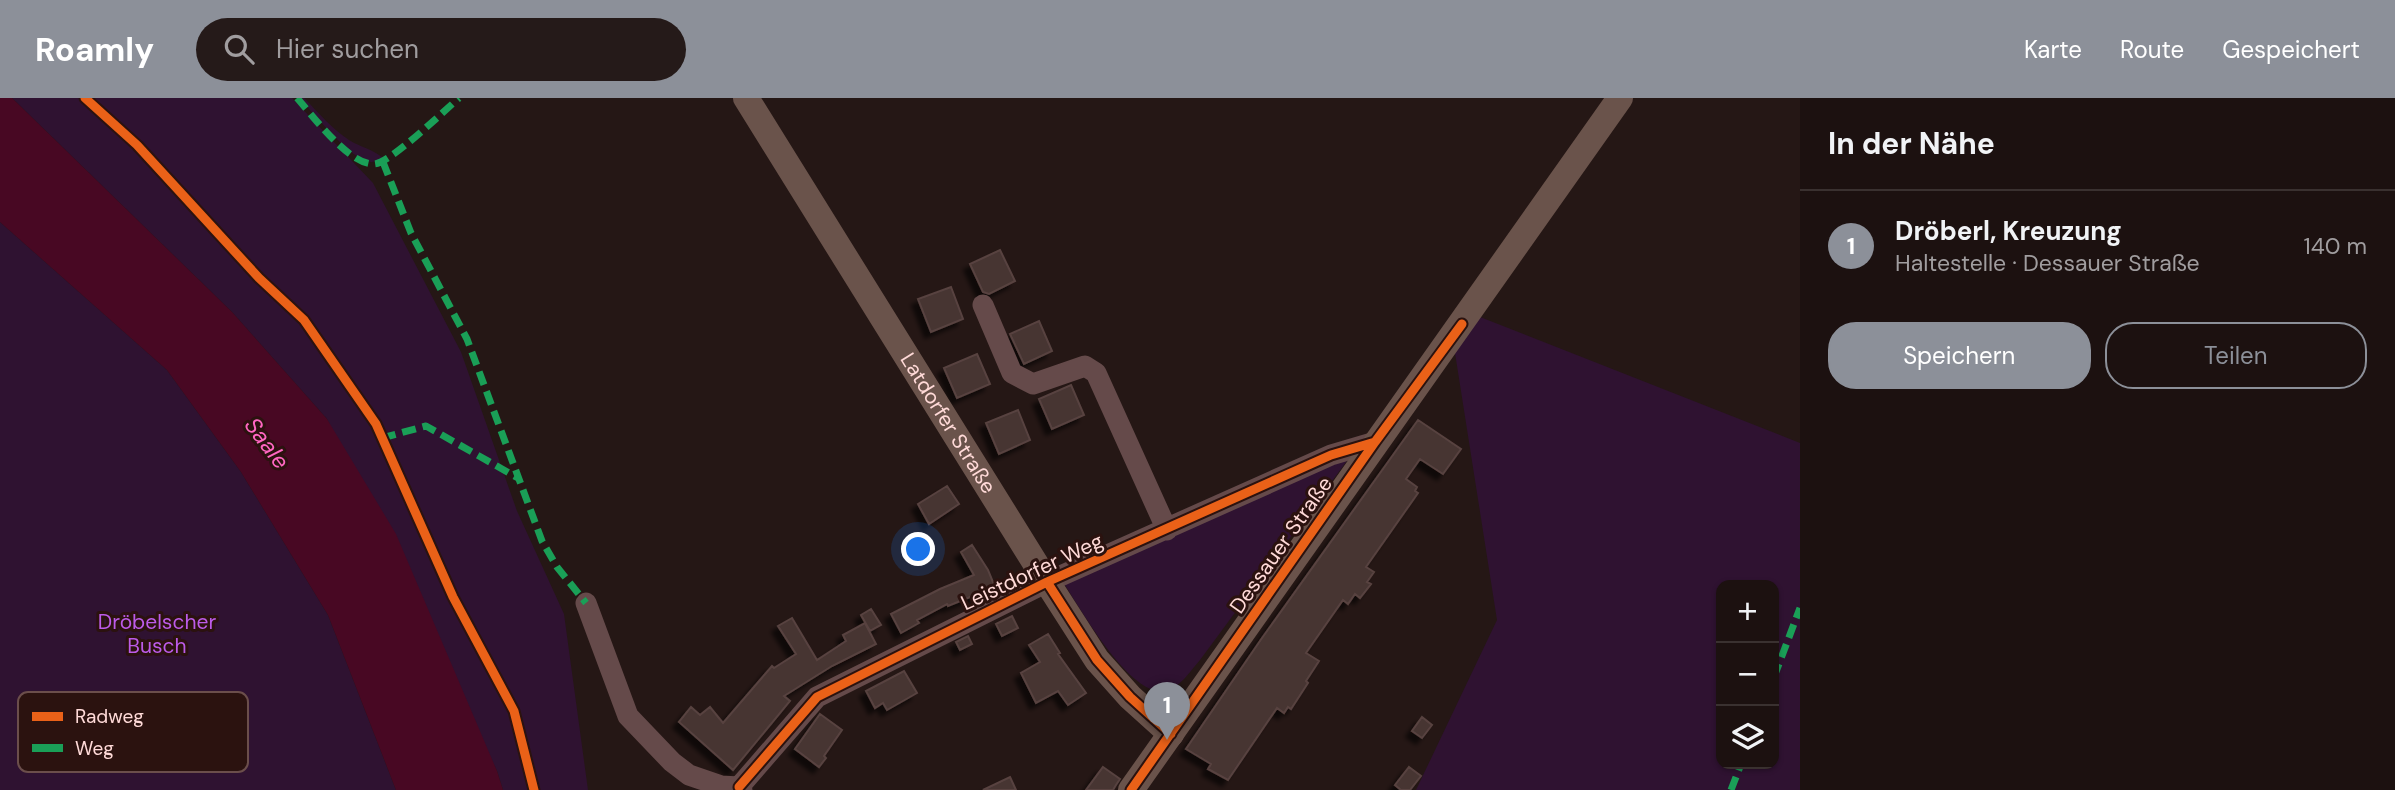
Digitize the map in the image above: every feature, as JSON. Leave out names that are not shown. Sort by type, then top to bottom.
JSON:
[{"type":"main road","name":"Latdorfer Straße","points":[[746,98],[1097,660],[1130,697],[1171,734]]},
{"type":"main road","name":"Dessauer Straße","points":[[1131,790],[1619,98]]},
{"type":"street","points":[[984,305],[1012,373],[1033,384],[1085,366],[1096,373],[1167,530]]},
{"type":"street","name":"Leistdorfer Weg","points":[[740,789],[817,697],[1047,582],[1331,455],[1375,442]]},
{"type":"street","points":[[586,603],[628,716],[672,762],[689,775],[721,786],[740,789]]},
{"type":"green space","points":[[12,98],[292,98],[373,183],[461,352],[517,511],[564,614],[588,790],[503,790],[497,771],[327,419],[232,312]]},
{"type":"green space","points":[[299,98],[304,98],[343,136],[383,158],[372,162],[355,154],[334,136]]},
{"type":"green space","name":"Dröbelscher Busch","points":[[0,222],[167,370],[241,472],[328,615],[396,790],[0,790]]},
{"type":"green space","points":[[1475,315],[1800,443],[1800,790],[1416,790],[1497,620],[1455,353]]},
{"type":"green space","points":[[1349,458],[1200,660],[1184,679],[1169,690],[1150,689],[1121,665],[1093,629],[1063,582]]},
{"type":"water","name":"Saale","points":[[0,98],[12,98],[232,312],[327,419],[396,534],[503,790],[396,790],[328,615],[241,472],[167,370],[0,222]]},
{"type":"building","points":[[1000,250],[1015,281],[989,294],[983,292],[970,264]]},
{"type":"building","points":[[951,287],[963,319],[931,332],[918,299]]},
{"type":"building","points":[[1039,321],[1052,351],[1024,364],[1010,334]]},
{"type":"building","points":[[977,354],[990,384],[957,398],[944,368]]},
{"type":"building","points":[[1071,385],[1084,415],[1052,429],[1039,399]]},
{"type":"building","points":[[1018,410],[1030,440],[999,454],[986,423]]},
{"type":"building","points":[[1418,420],[1461,449],[1443,474],[1420,459],[1406,479],[1417,487],[1415,491],[1418,493],[1366,567],[1374,572],[1367,582],[1371,584],[1360,598],[1355,594],[1348,604],[1343,600],[1306,653],[1319,661],[1291,709],[1288,707],[1284,713],[1277,708],[1228,780],[1208,769],[1211,764],[1186,749]]},
{"type":"building","points":[[947,486],[959,504],[929,524],[918,504]]},
{"type":"building","points":[[972,545],[995,587],[948,606],[947,604],[917,620],[919,623],[901,633],[891,614],[974,575],[961,552]]},
{"type":"building","points":[[871,609],[881,625],[870,631],[861,615]]},
{"type":"building","points":[[1012,616],[1018,628],[1002,636],[996,624]]},
{"type":"building","points":[[792,618],[817,660],[846,641],[843,635],[865,623],[876,644],[832,666],[784,696],[790,701],[733,770],[679,722],[691,707],[700,715],[710,707],[723,723],[772,666],[774,668],[796,654],[778,626]]},
{"type":"building","points":[[1048,634],[1060,653],[1058,654],[1086,693],[1068,705],[1058,691],[1036,703],[1021,673],[1040,662],[1029,645]]},
{"type":"building","points":[[968,636],[972,644],[960,650],[956,642]]},
{"type":"building","points":[[904,671],[917,693],[887,710],[883,703],[875,708],[866,691]]},
{"type":"building","points":[[820,714],[842,730],[819,767],[795,749]]},
{"type":"building","points":[[1422,717],[1432,725],[1422,738],[1412,731]]},
{"type":"building","points":[[1103,767],[1120,779],[1113,790],[1086,790]]},
{"type":"building","points":[[1409,767],[1421,776],[1410,790],[1401,790],[1395,785]]},
{"type":"building","points":[[1010,777],[1016,790],[983,790]]},
{"type":"marked path","points":[[297,98],[343,148],[354,157],[374,164],[404,147],[459,98]]},
{"type":"marked path","points":[[383,162],[411,233],[467,339],[542,541],[557,567],[586,603]]},
{"type":"marked path","points":[[382,438],[426,426],[518,478]]},
{"type":"marked path","points":[[1779,664],[1800,608]]},
{"type":"marked path","points":[[1731,790],[1739,769]]},
{"type":"cycle path","points":[[85,98],[137,145],[259,278],[304,320],[376,424],[453,597],[514,711],[534,790]]},
{"type":"cycle path","points":[[1131,790],[1375,442],[1462,324]]},
{"type":"cycle path","points":[[739,787],[817,697],[1047,582],[1331,455],[1375,442]]},
{"type":"cycle path","points":[[1047,582],[1097,660],[1130,697],[1171,734]]},
{"type":"place","name":"Dröberl, Kreuzung","points":[[1167,740]]}]
